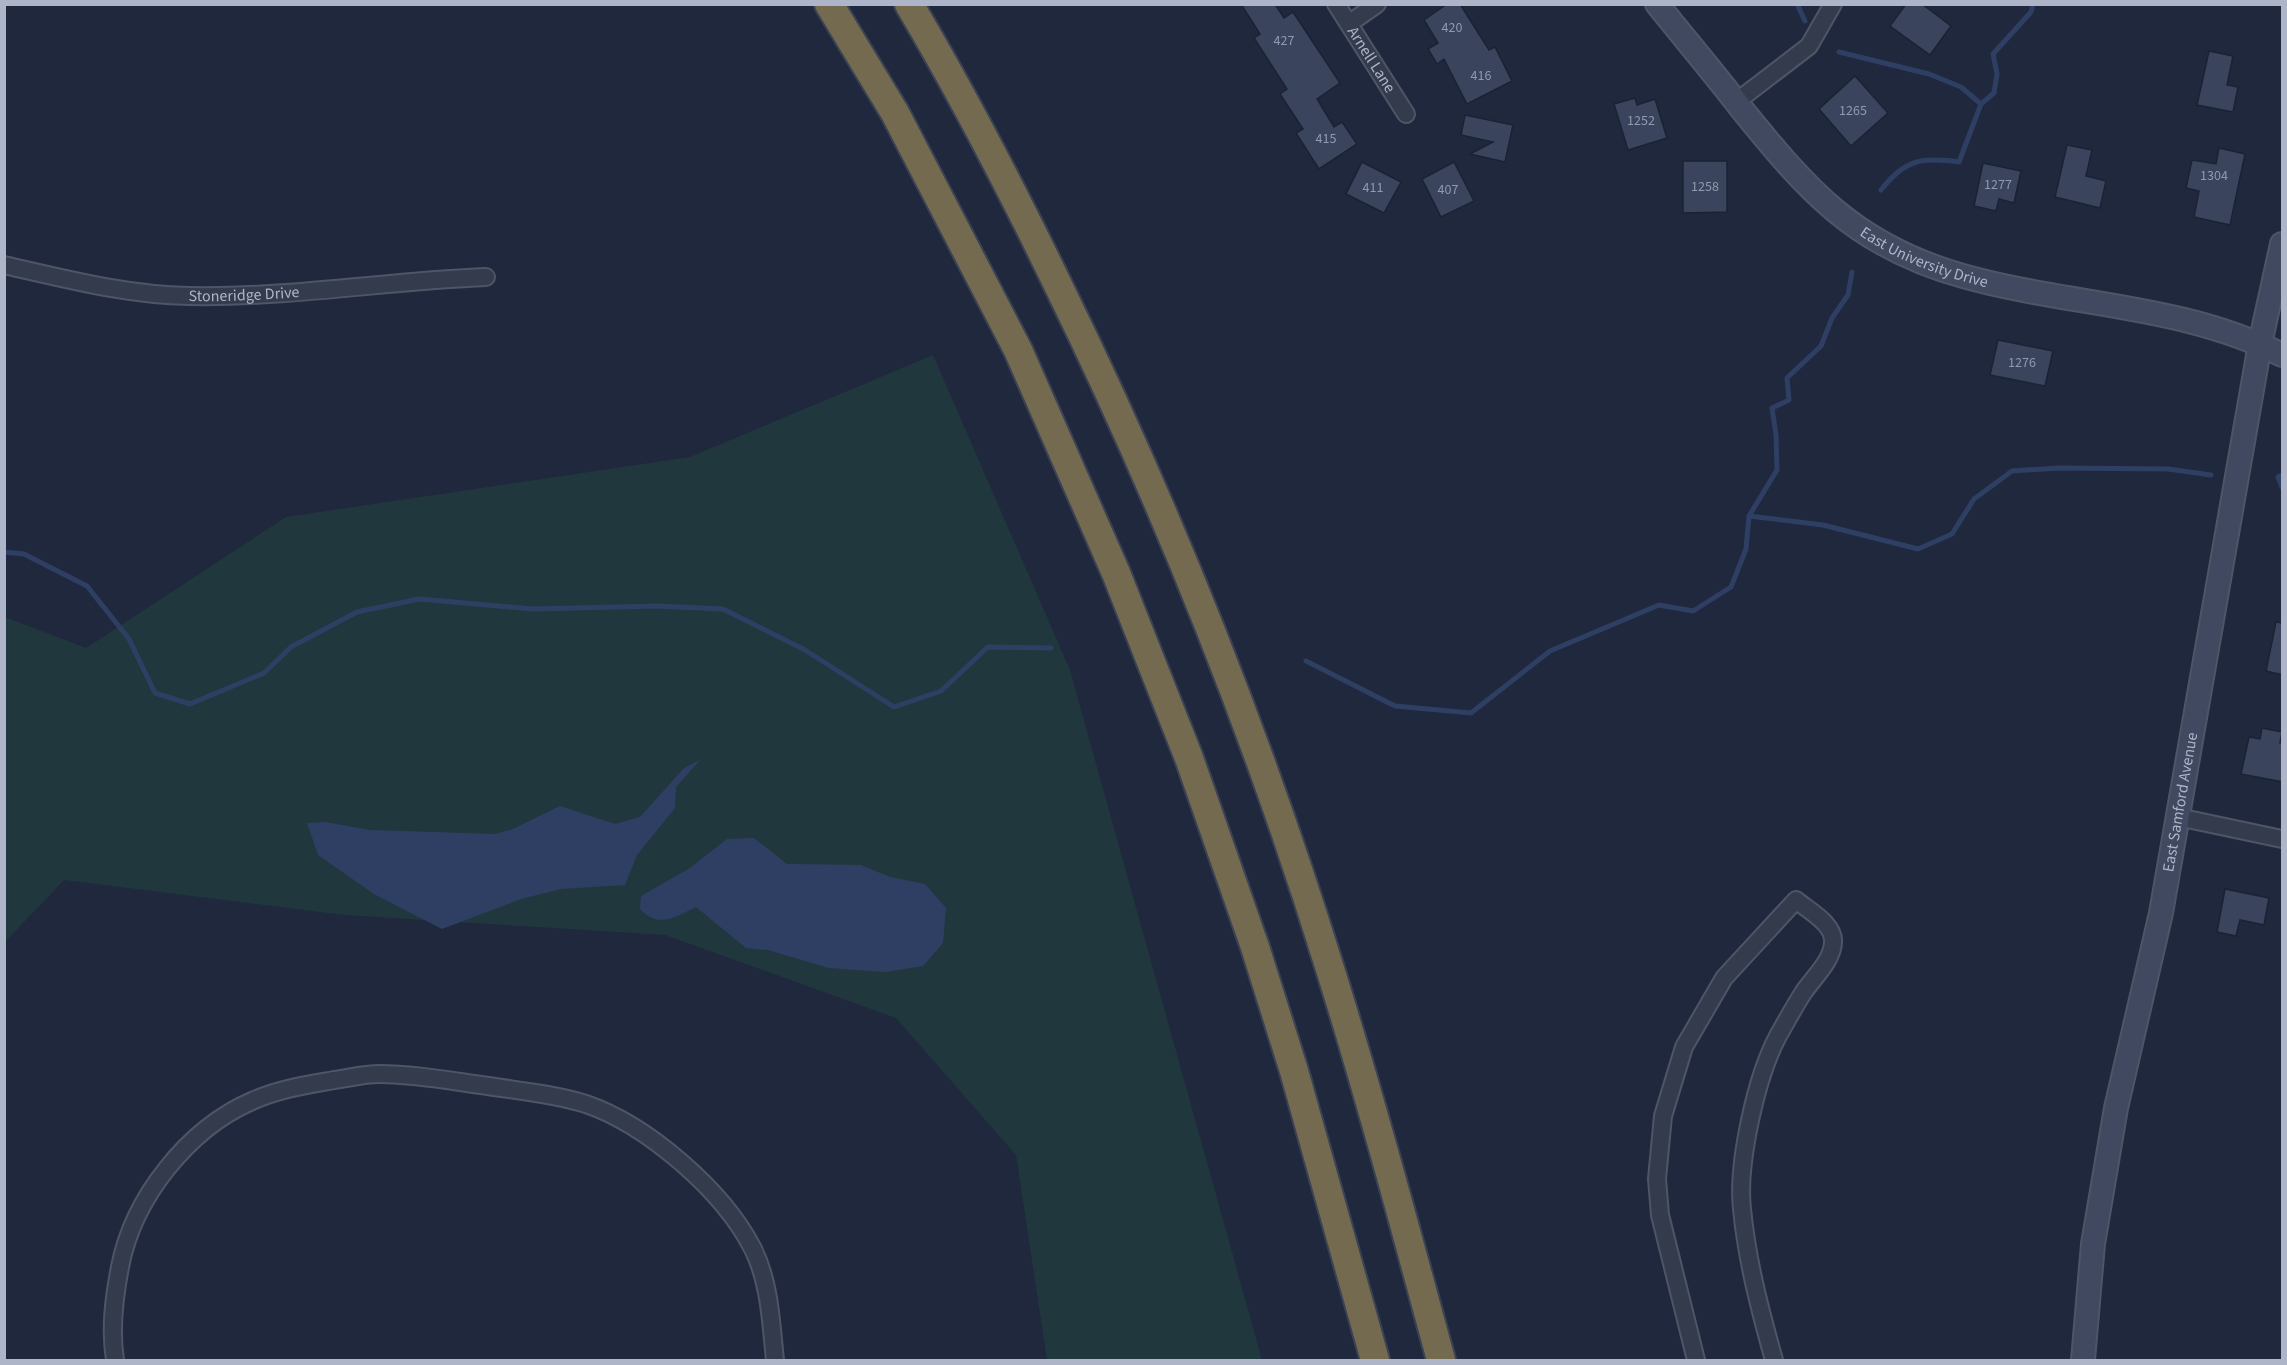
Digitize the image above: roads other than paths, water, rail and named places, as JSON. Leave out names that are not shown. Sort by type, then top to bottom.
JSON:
[{"type":"highway","points":[[829,4],[895,113],[1018,350],[1116,573],[1189,758],[1255,947],[1294,1071],[1375,1360]]},
{"type":"highway","points":[[909,4],[1010,186],[1072,312],[1136,451],[1197,596],[1255,747],[1331,972],[1441,1360]]},
{"type":"street","name":"Arnell Lane","points":[[1336,4],[1406,114]]},
{"type":"street","points":[[1350,23],[1377,4]]},
{"type":"street","name":"East University Drive","points":[[1657,4],[1789,167],[1825,204],[1867,235],[1914,259],[1965,277],[2182,317],[2260,344],[2283,355]]},
{"type":"street","points":[[1736,102],[1809,46],[1833,4]]},
{"type":"street","name":"East Samford Avenue","points":[[2083,1360],[2093,1244],[2116,1107],[2161,913],[2260,344],[2283,244]]},
{"type":"street","name":"Stoneridge Drive","points":[[4,265],[126,292],[188,296],[252,295],[486,277]]},
{"type":"street","points":[[2178,817],[2283,839]]},
{"type":"street","points":[[1696,1360],[1660,1215],[1657,1179],[1663,1116],[1684,1047],[1724,978],[1796,900],[1826,924],[1833,935],[1833,945],[1829,956],[1802,994],[1777,1038],[1764,1068],[1750,1123],[1742,1192],[1753,1282],[1774,1360]]},
{"type":"street","points":[[116,1360],[113,1306],[124,1244],[152,1186],[181,1153],[214,1125],[251,1101],[292,1087],[376,1074],[418,1076],[499,1087],[587,1104],[625,1123],[662,1148],[699,1178],[728,1211],[752,1246],[760,1266],[769,1307],[775,1360]]},
{"type":"water","points":[[700,760],[676,787],[675,808],[637,855],[625,885],[561,889],[521,899],[442,929],[374,894],[318,855],[307,823],[325,822],[370,830],[495,834],[513,829],[560,806],[615,824],[640,817],[684,768]]},
{"type":"water","points":[[754,838],[787,864],[861,865],[890,877],[925,884],[946,908],[943,943],[923,966],[885,972],[829,968],[768,950],[746,948],[696,907],[661,920],[654,919],[640,909],[641,896],[690,868],[727,839]]},
{"type":"waterway","points":[[1797,4],[1805,21]]},
{"type":"waterway","points":[[1881,190],[1898,172],[1915,162],[1924,160],[1959,162],[1981,104],[1994,93],[1997,74],[1993,54],[2031,12],[2033,4]]},
{"type":"waterway","points":[[1839,52],[1929,74],[1961,87],[1981,104]]},
{"type":"waterway","points":[[1749,516],[1777,470],[1776,435],[1772,408],[1789,400],[1787,378],[1821,346],[1832,318],[1848,295],[1852,272]]},
{"type":"waterway","points":[[1306,661],[1395,706],[1471,713],[1550,651],[1659,605],[1693,611],[1731,587],[1746,549],[1749,516],[1823,525],[1918,549],[1952,534],[1974,499],[2012,471],[2059,468],[2168,469],[2211,475]]},
{"type":"waterway","points":[[2282,475],[2278,477],[2282,487]]},
{"type":"waterway","points":[[4,552],[24,554],[87,586],[129,639],[155,693],[190,704],[264,673],[291,647],[357,612],[419,599],[533,609],[657,606],[723,609],[805,650],[894,707],[941,691],[988,647],[1051,648]]}]
